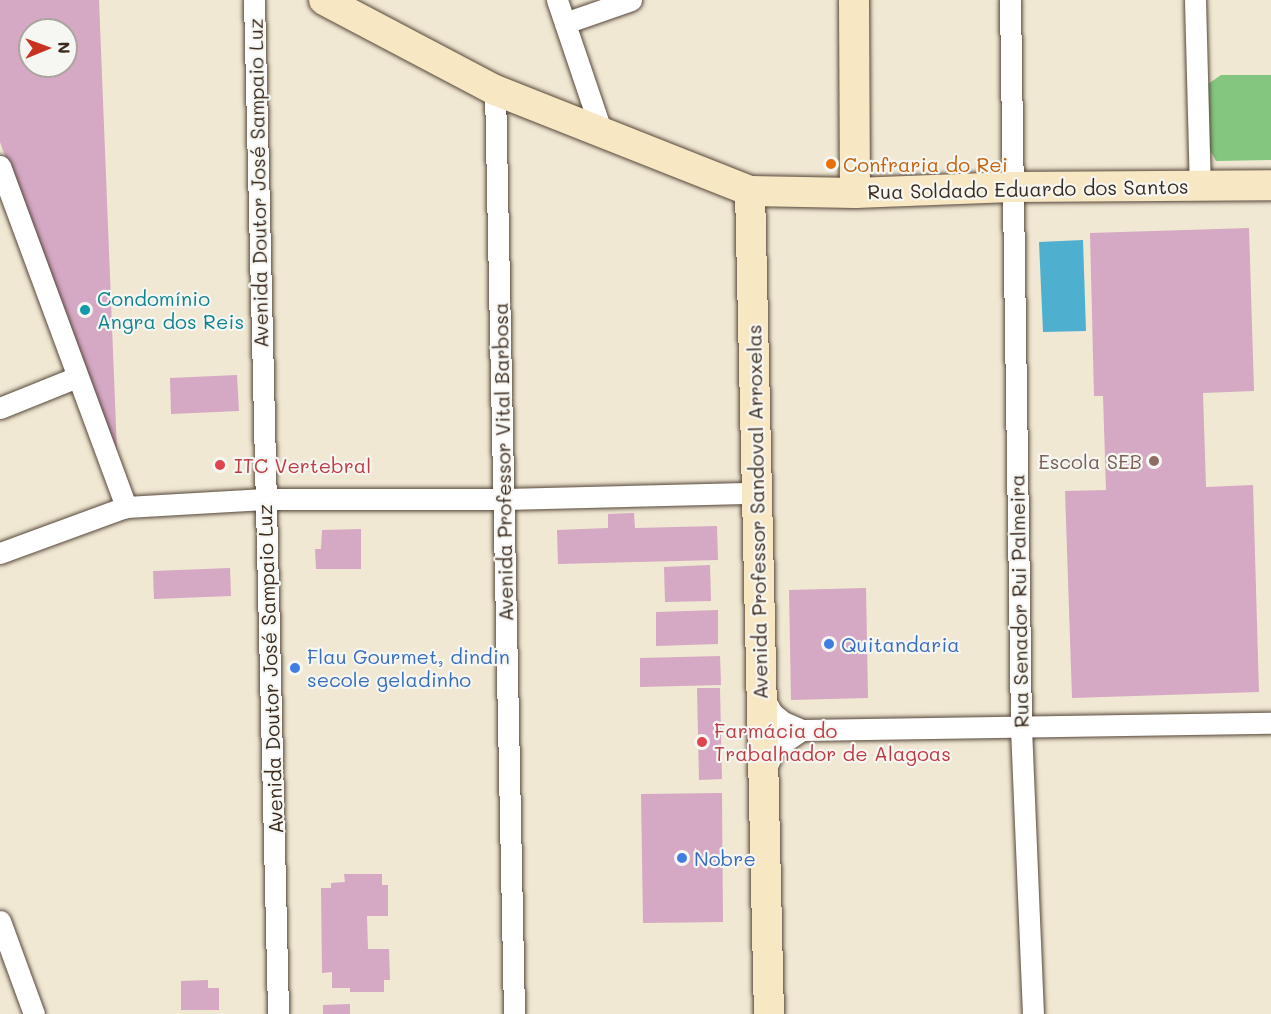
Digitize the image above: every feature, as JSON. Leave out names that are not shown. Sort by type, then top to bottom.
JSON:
[{"type":"street","name":"Avenida Doutor José Sampaio Luz","points":[[254,0],[278,1014]]},
{"type":"street","points":[[324,0],[495,90],[750,191]]},
{"type":"street","points":[[557,0],[602,133]]},
{"type":"street","points":[[564,23],[631,0]]},
{"type":"street","points":[[854,0],[855,193]]},
{"type":"street","name":"Rua Senador Rui Palmeira","points":[[1010,0],[1021,728],[1034,1014]]},
{"type":"street","points":[[1196,0],[1200,185]]},
{"type":"street","name":"Avenida Professor Vital Barbosa","points":[[495,90],[514,1014]]},
{"type":"street","points":[[0,166],[126,507]]},
{"type":"street","name":"Rua Soldado Eduardo dos Santos","points":[[750,191],[855,193],[1012,187],[1271,185]]},
{"type":"street","name":"Avenida Professor Sandoval Arroxelas","points":[[750,191],[769,1014]]},
{"type":"street","points":[[0,408],[77,377]]},
{"type":"street","points":[[0,553],[126,507],[265,499],[505,499],[756,493]]},
{"type":"street","points":[[761,694],[772,713],[802,730],[1271,723]]},
{"type":"street","points":[[763,774],[775,748],[802,730]]},
{"type":"street","points":[[0,921],[34,1014]]},
{"type":"green space","points":[[1221,75],[1271,75],[1271,160],[1216,161],[1206,143],[1205,86]]},
{"type":"water","points":[[1083,240],[1086,331],[1043,332],[1039,242]]},
{"type":"building","name":"Condomínio Angra dos Reis","points":[[0,0],[99,0],[118,477],[0,142]]},
{"type":"building","name":"Escola SEB","points":[[1249,228],[1254,391],[1203,393],[1206,487],[1253,485],[1259,692],[1072,698],[1065,491],[1106,490],[1103,396],[1094,396],[1090,233]]},
{"type":"building","points":[[237,375],[239,411],[171,414],[170,378]]},
{"type":"building","points":[[634,513],[635,528],[717,526],[718,560],[558,564],[557,530],[608,528],[608,514]]},
{"type":"building","points":[[361,529],[361,569],[316,569],[315,549],[321,549],[322,530]]},
{"type":"building","points":[[710,565],[711,601],[665,602],[664,567]]},
{"type":"building","points":[[230,568],[231,596],[154,599],[153,571]]},
{"type":"building","name":"Quitandaria","points":[[866,588],[868,698],[791,700],[789,590]]},
{"type":"building","points":[[718,610],[718,644],[656,646],[656,612]]},
{"type":"building","points":[[720,656],[721,685],[640,687],[640,658]]},
{"type":"building","points":[[697,688],[720,688],[722,779],[699,780]]},
{"type":"building","name":"Nobre","points":[[722,793],[723,922],[643,923],[641,794]]},
{"type":"building","points":[[344,874],[382,874],[382,885],[388,885],[388,916],[367,916],[368,949],[389,949],[390,980],[384,980],[384,992],[350,992],[350,988],[332,988],[332,972],[322,973],[321,888],[331,888],[331,883],[345,882]]},
{"type":"building","points":[[208,980],[208,988],[219,988],[219,1010],[181,1010],[181,981]]},
{"type":"building","points":[[350,1004],[350,1014],[323,1014],[323,1005]]},
{"type":"place","name":"Confraria do Rei","points":[[831,164]]},
{"type":"place","name":"Condomínio Angra dos Reis","points":[[85,310]]},
{"type":"place","name":"Escola SEB","points":[[1154,461]]},
{"type":"place","name":"ITC Vertebral","points":[[220,465]]},
{"type":"place","name":"Quitandaria","points":[[829,644]]},
{"type":"place","name":"Flau Gourmet, dindin secole geladinho","points":[[295,668]]},
{"type":"place","name":"Farmácia do Trabalhador de Alagoas","points":[[702,742]]},
{"type":"place","name":"Nobre","points":[[682,858]]}]
